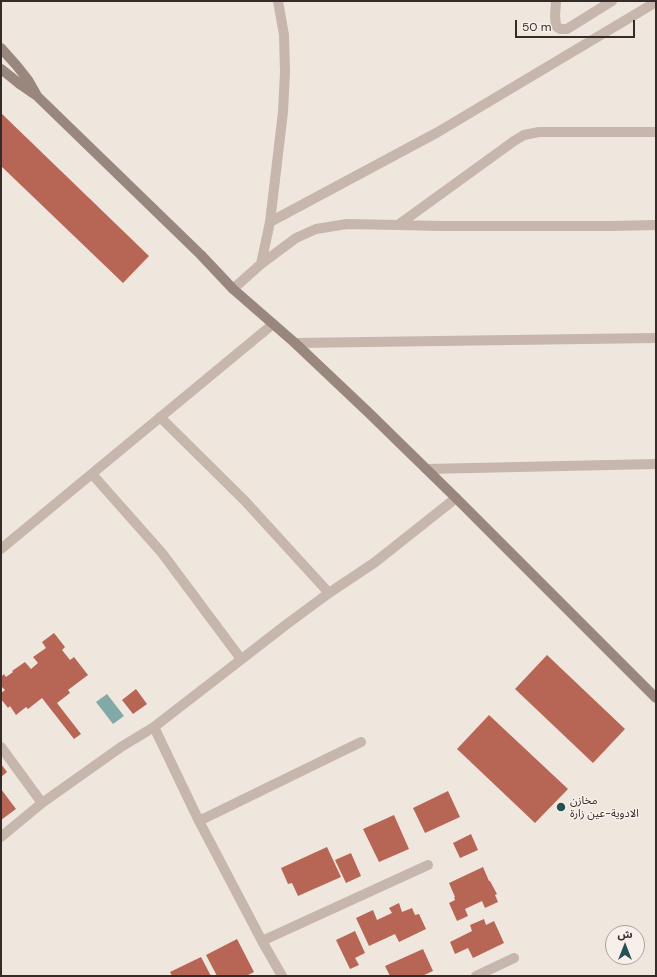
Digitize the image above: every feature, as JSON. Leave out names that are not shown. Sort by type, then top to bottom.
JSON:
[{"type":"main road","points":[[1,48],[28,80],[37,96]]},
{"type":"main road","points":[[1,69],[37,96],[233,289],[295,343],[456,498],[656,698]]},
{"type":"street","points":[[261,264],[270,222],[283,112],[285,72],[284,35],[278,1]]},
{"type":"street","points":[[556,1],[556,26],[560,30],[567,30],[612,1]]},
{"type":"street","points":[[270,222],[438,132],[656,2]]},
{"type":"street","points":[[398,224],[524,135],[539,132],[656,132]]},
{"type":"street","points":[[233,289],[261,264],[296,238],[316,229],[346,224],[441,226],[656,225]]},
{"type":"street","points":[[1,549],[273,324]]},
{"type":"street","points":[[295,343],[656,338]]},
{"type":"street","points":[[160,418],[245,501],[329,593]]},
{"type":"street","points":[[426,469],[656,464]]},
{"type":"street","points":[[92,474],[162,553],[241,659]]},
{"type":"street","points":[[1,837],[42,802],[121,747],[154,727],[287,624],[329,593],[374,563],[456,498]]},
{"type":"street","points":[[154,727],[199,821],[279,975]]},
{"type":"street","points":[[199,821],[361,742]]},
{"type":"street","points":[[1,747],[42,802]]},
{"type":"street","points":[[262,941],[428,865]]},
{"type":"street","points":[[476,976],[514,958]]},
{"type":"water","points":[[107,694],[124,716],[113,724],[96,702]]},
{"type":"building","points":[[1,113],[149,256],[123,283],[1,166]]},
{"type":"building","points":[[54,633],[65,647],[62,650],[70,660],[74,657],[88,675],[68,690],[70,693],[57,703],[81,734],[74,739],[42,698],[28,709],[26,707],[16,715],[10,706],[8,708],[1,699],[1,693],[5,690],[1,686],[1,677],[4,674],[6,677],[25,662],[31,669],[38,663],[33,657],[46,648],[42,642]]},
{"type":"building","points":[[547,655],[625,729],[593,763],[515,689]]},
{"type":"building","points":[[136,689],[147,704],[133,714],[122,700]]},
{"type":"building","points":[[489,715],[568,789],[535,823],[457,749]]},
{"type":"building","points":[[1,764],[7,772],[1,777]]},
{"type":"building","points":[[1,789],[16,809],[1,820]]},
{"type":"building","points":[[448,791],[460,817],[425,833],[413,808]]},
{"type":"building","points":[[394,815],[409,849],[379,862],[363,829]]},
{"type":"building","points":[[471,834],[478,850],[460,858],[453,843]]},
{"type":"building","points":[[327,847],[341,877],[298,896],[292,883],[288,884],[281,868]]},
{"type":"building","points":[[351,853],[361,876],[346,883],[335,860]]},
{"type":"building","points":[[483,867],[497,894],[495,895],[498,902],[485,908],[482,901],[465,909],[468,916],[457,921],[449,903],[455,900],[455,897],[449,883]]},
{"type":"building","points":[[399,903],[402,912],[412,908],[415,915],[419,914],[426,929],[399,942],[395,934],[369,946],[356,918],[373,910],[377,920],[392,913],[389,908]]},
{"type":"building","points":[[484,919],[486,925],[494,921],[504,943],[473,958],[468,948],[455,954],[450,942],[472,931],[470,925]]},
{"type":"building","points":[[355,931],[365,953],[355,958],[359,965],[350,969],[336,940]]},
{"type":"building","points":[[237,939],[254,972],[246,976],[217,976],[206,955]]},
{"type":"building","points":[[423,949],[433,971],[422,976],[390,976],[385,966]]},
{"type":"building","points":[[201,957],[211,976],[172,976],[170,972]]},
{"type":"place","name":"مخازن الادوية-عين زارة","points":[[561,807]]}]
